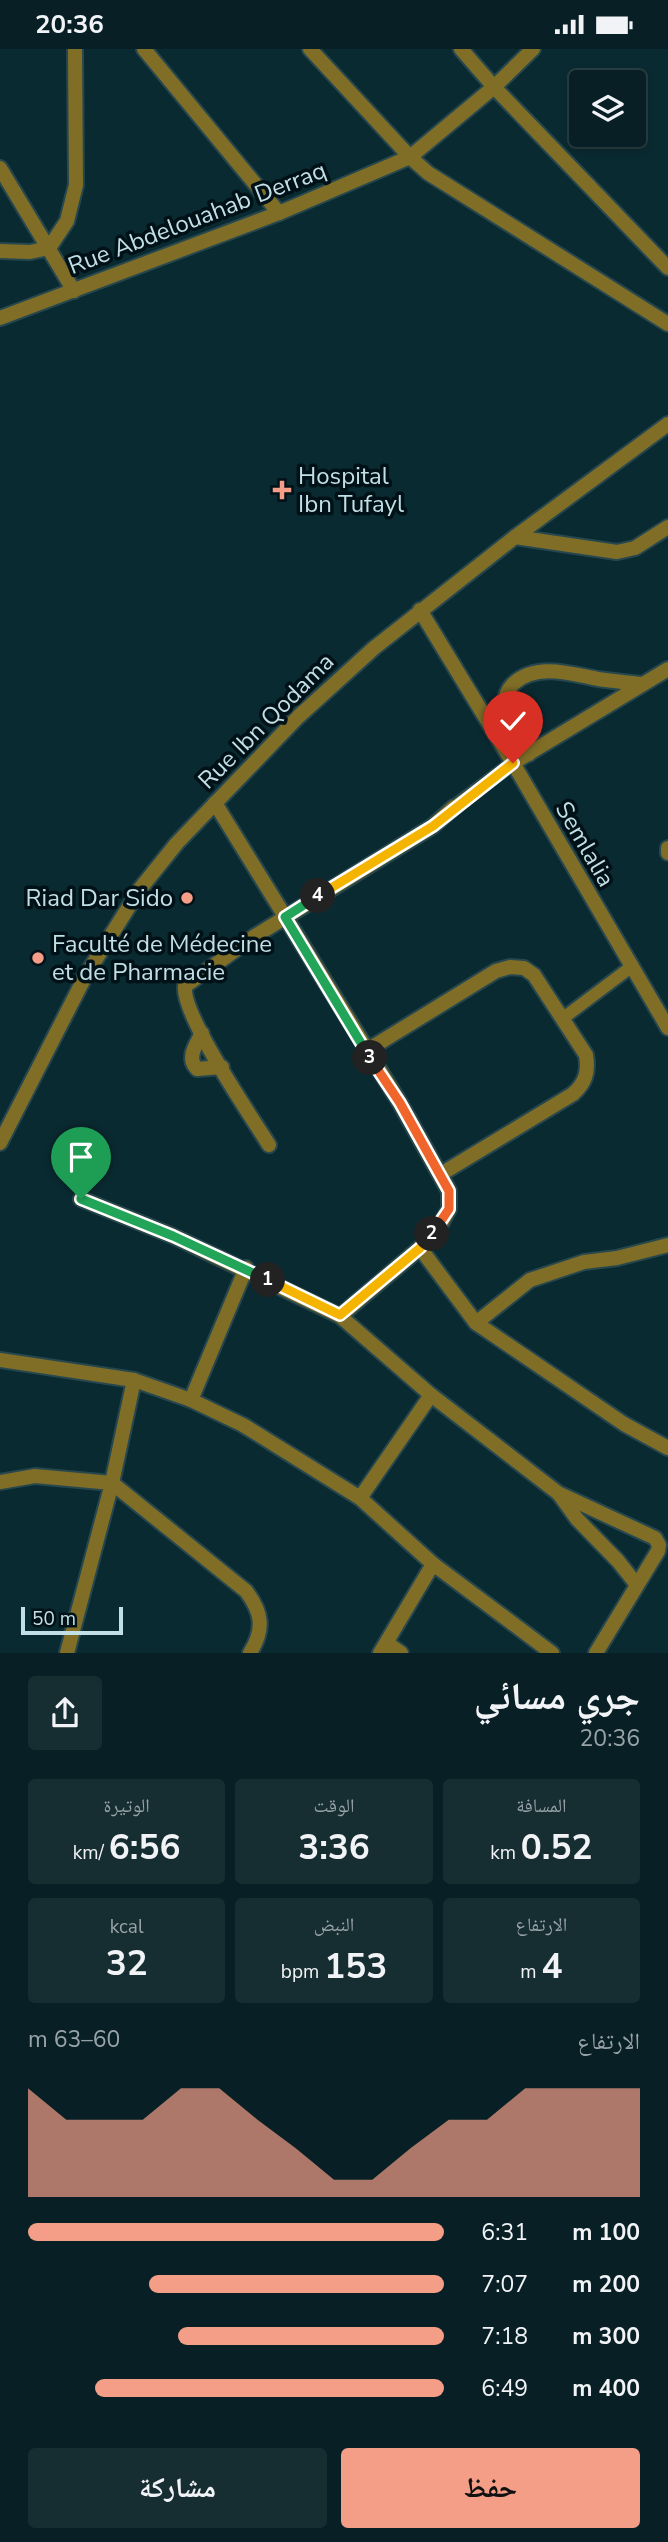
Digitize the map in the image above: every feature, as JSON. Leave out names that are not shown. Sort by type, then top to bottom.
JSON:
[{"type":"street","points":[[0,251],[30,252],[49,248],[67,221],[76,185],[75,49]]},
{"type":"street","points":[[144,49],[279,213]]},
{"type":"street","points":[[310,49],[428,173],[668,324]]},
{"type":"street","points":[[461,49],[494,87],[668,268]]},
{"type":"street","name":"Rue Abdelouahab Derraq","points":[[0,318],[279,213],[410,157],[494,87],[533,49]]},
{"type":"street","points":[[0,168],[74,291]]},
{"type":"street","name":"Rue Ibn Qodama","points":[[0,1143],[69,1006],[127,909],[164,858],[215,803],[298,717],[420,610],[668,424]]},
{"type":"street","points":[[516,537],[617,552],[635,548],[668,527]]},
{"type":"street","name":"Semlalia","points":[[420,610],[668,1028]]},
{"type":"street","points":[[269,1145],[202,1033],[185,999],[185,986],[285,917],[433,826],[513,763],[668,669]]},
{"type":"street","points":[[490,725],[503,712],[510,687],[517,681],[538,673],[560,671],[643,684]]},
{"type":"street","points":[[503,712],[529,754]]},
{"type":"street","points":[[215,803],[400,1103],[449,1191],[449,1209],[442,1222],[420,1248],[340,1315]]},
{"type":"street","points":[[366,1051],[481,978],[510,967],[524,968],[534,975],[586,1055],[588,1066],[583,1085],[573,1094],[441,1174]]},
{"type":"street","points":[[562,1019],[631,967]]},
{"type":"street","points":[[202,1033],[191,1058],[192,1063],[197,1069],[222,1067]]},
{"type":"street","points":[[81,1199],[246,1268],[340,1315],[431,1395],[558,1493],[655,1538],[659,1545],[658,1551],[596,1653]]},
{"type":"street","points":[[476,1323],[530,1280],[584,1262],[617,1258],[668,1245]]},
{"type":"street","points":[[420,1248],[476,1323],[624,1424],[668,1448]]},
{"type":"street","points":[[191,1400],[246,1268]]},
{"type":"street","points":[[0,1360],[134,1380],[191,1400],[243,1425],[360,1498],[433,1564],[551,1653]]},
{"type":"street","points":[[66,1653],[112,1483],[134,1380]]},
{"type":"street","points":[[360,1498],[431,1395]]},
{"type":"street","points":[[0,1482],[35,1476],[112,1483],[246,1591],[257,1605],[261,1618],[258,1637],[250,1653]]},
{"type":"street","points":[[558,1493],[577,1519],[637,1585]]},
{"type":"street","points":[[401,1653],[384,1648],[433,1564]]},
{"type":"place","name":"Hospital Ibn Tufayl","points":[[282,490]]},
{"type":"place","name":"Riad Dar Sido","points":[[187,898]]},
{"type":"place","name":"Faculté de Médecine et de Pharmacie","points":[[38,958]]},
{"type":"route","points":[[81,1199],[246,1268],[340,1315],[420,1248],[442,1222],[449,1209],[449,1191],[400,1103],[285,917],[433,826],[513,763]]}]
